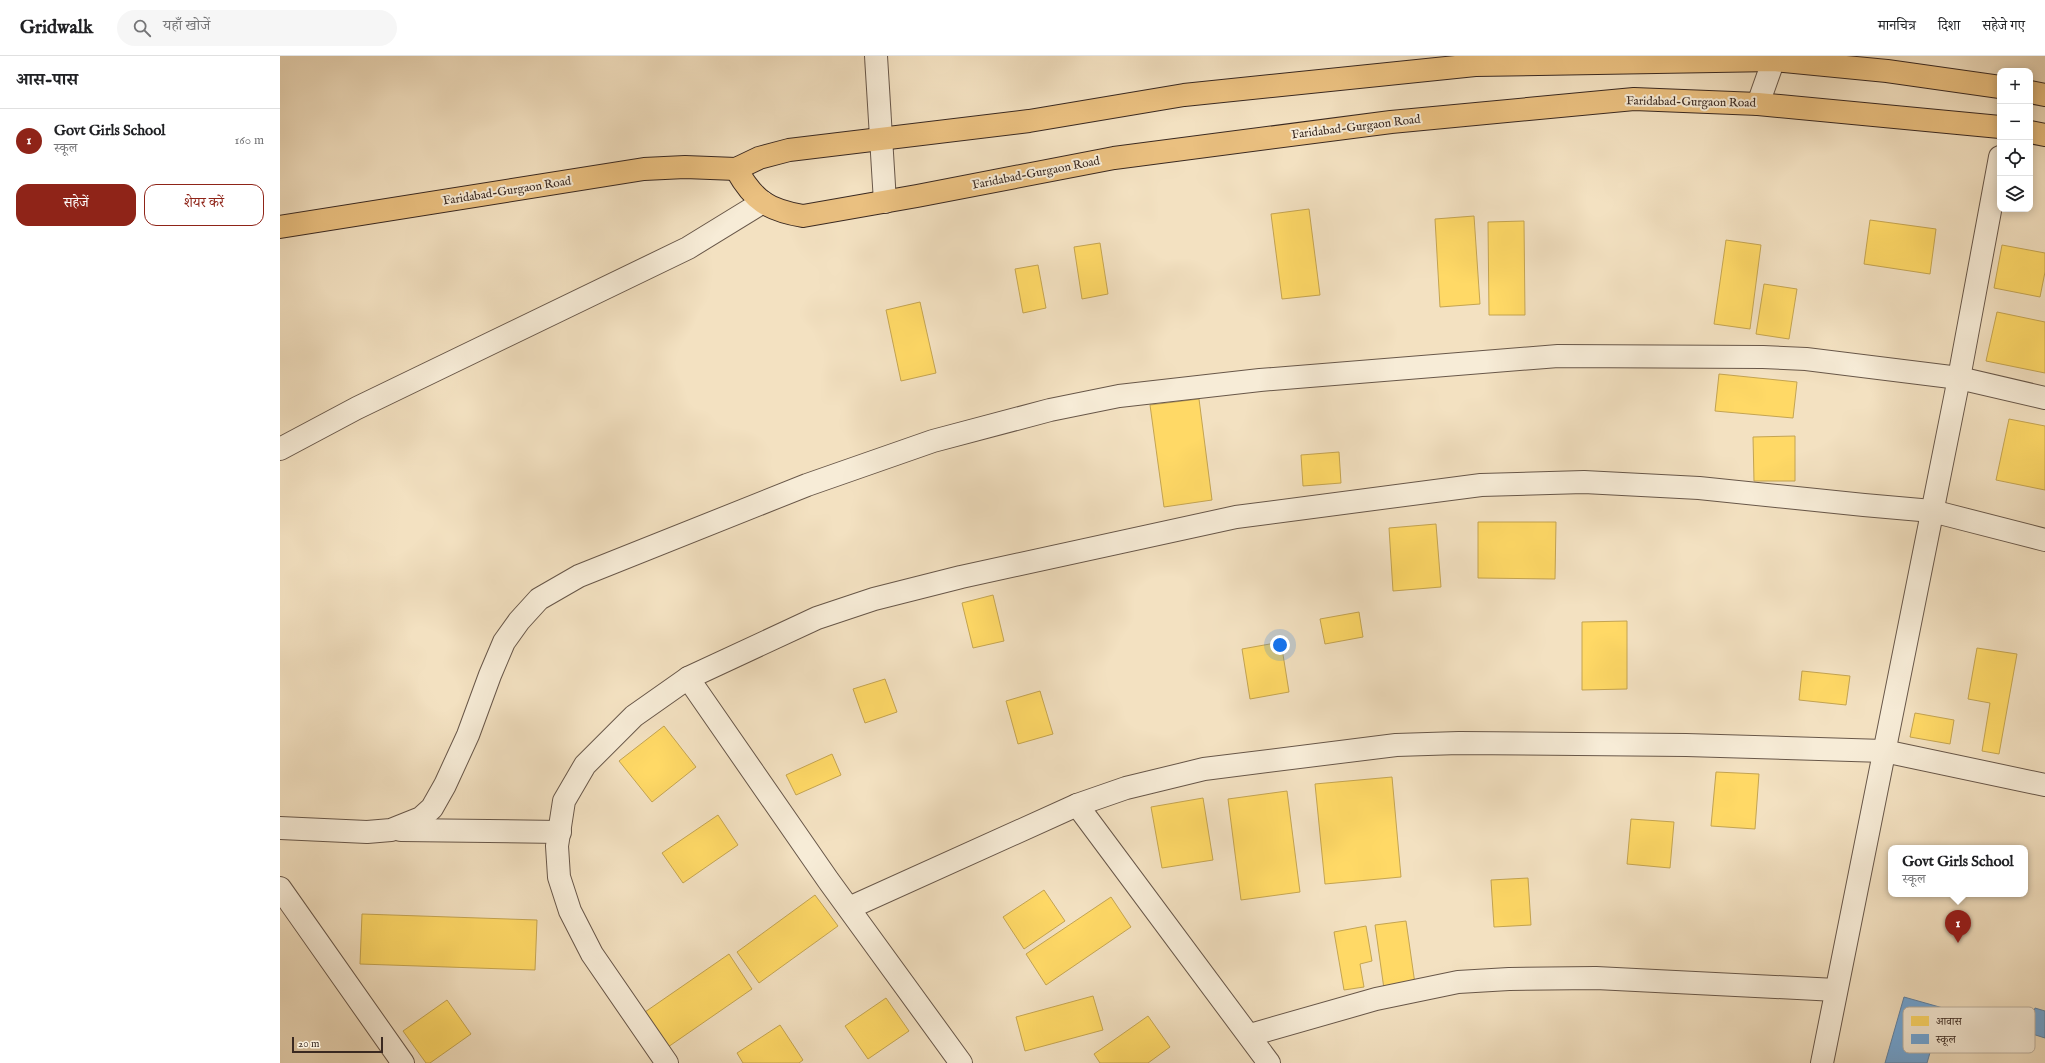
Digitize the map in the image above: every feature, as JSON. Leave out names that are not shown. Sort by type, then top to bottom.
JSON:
[{"type":"main road","points":[[736,170],[759,158],[789,150],[1029,121],[1184,95],[1475,65],[1775,58],[1887,71],[1997,87]]},
{"type":"main road","points":[[2033,93],[2045,95]]},
{"type":"main road","name":"Faridabad-Gurgaon Road","points":[[280,227],[644,169],[685,167],[736,170],[748,190],[763,202],[785,212],[803,216],[885,202],[1114,158],[1392,122],[1634,99],[1758,104],[1997,127]]},
{"type":"main road","points":[[2033,133],[2045,135]]},
{"type":"street","points":[[876,56],[885,202]]},
{"type":"street","points":[[1758,104],[1775,58]]},
{"type":"street","points":[[1822,1063],[1959,378],[1997,173]]},
{"type":"street","points":[[280,449],[357,408],[688,248],[763,202]]},
{"type":"street","points":[[391,830],[421,818],[432,808],[445,785],[468,735],[504,642],[518,621],[539,599],[579,576],[807,485],[933,441],[1050,410],[1120,396],[1260,380],[1551,356],[1755,357],[1806,359],[1959,378],[2045,398]]},
{"type":"street","points":[[667,1063],[592,954],[570,911],[559,877],[557,846],[564,801],[585,765],[634,716],[688,678],[817,618],[874,599],[961,577],[1244,516],[1481,484],[1584,482],[1699,488],[1932,512],[2045,540]]},
{"type":"street","points":[[688,678],[849,908],[961,1063]]},
{"type":"street","points":[[849,908],[1076,805],[1126,788],[1204,769],[1396,745],[1459,743],[1686,745],[1884,751],[2045,785]]},
{"type":"street","points":[[1076,805],[1250,1035],[1269,1063]]},
{"type":"street","points":[[280,828],[367,832],[391,830],[560,832]]},
{"type":"street","points":[[280,888],[403,1063]]},
{"type":"street","points":[[1250,1035],[1376,999],[1458,982],[1509,979],[1596,978],[1836,990]]},
{"type":"building: आवास","points":[[1309,209],[1320,295],[1282,299],[1271,214]]},
{"type":"building: आवास","points":[[1474,216],[1480,304],[1440,307],[1435,219]]},
{"type":"building: आवास","points":[[1870,220],[1936,229],[1930,274],[1864,264]]},
{"type":"building: आवास","points":[[1524,221],[1525,315],[1489,315],[1488,222]]},
{"type":"building: आवास","points":[[1726,240],[1761,245],[1750,329],[1714,324]]},
{"type":"building: आवास","points":[[1100,243],[1108,294],[1082,299],[1074,247]]},
{"type":"building: आवास","points":[[2002,245],[2045,253],[2045,272],[2040,297],[1994,288]]},
{"type":"building: आवास","points":[[1038,265],[1046,308],[1023,313],[1015,269]]},
{"type":"building: आवास","points":[[1764,284],[1797,289],[1789,339],[1756,334]]},
{"type":"building: आवास","points":[[920,302],[936,373],[901,381],[886,310]]},
{"type":"building: आवास","points":[[1997,312],[2045,322],[2045,373],[1986,361]]},
{"type":"building: आवास","points":[[1719,374],[1797,382],[1793,418],[1715,411]]},
{"type":"building: आवास","points":[[1199,399],[1212,500],[1164,507],[1150,405]]},
{"type":"building: आवास","points":[[2009,419],[2045,426],[2045,490],[1996,480]]},
{"type":"building: आवास","points":[[1795,436],[1795,481],[1754,481],[1753,437]]},
{"type":"building: आवास","points":[[1339,452],[1341,483],[1303,486],[1301,455]]},
{"type":"building: आवास","points":[[1478,522],[1556,522],[1555,579],[1478,578]]},
{"type":"building: आवास","points":[[1436,524],[1441,587],[1393,591],[1389,528]]},
{"type":"building: आवास","points":[[993,595],[1004,641],[973,648],[962,603]]},
{"type":"building: आवास","points":[[1359,612],[1363,637],[1325,644],[1320,619]]},
{"type":"building: आवास","points":[[1627,621],[1627,689],[1582,690],[1582,622]]},
{"type":"building: आवास","points":[[1281,642],[1289,692],[1250,699],[1242,649]]},
{"type":"building: आवास","points":[[1977,648],[2017,654],[1999,754],[1982,751],[1990,703],[1968,699]]},
{"type":"building: आवास","points":[[1802,671],[1850,676],[1846,705],[1799,700]]},
{"type":"building: आवास","points":[[885,679],[897,712],[865,723],[853,689]]},
{"type":"building: आवास","points":[[1040,691],[1053,734],[1018,744],[1006,701]]},
{"type":"building: आवास","points":[[1915,713],[1954,720],[1950,744],[1910,737]]},
{"type":"building: आवास","points":[[664,726],[696,767],[652,802],[619,761]]},
{"type":"building: आवास","points":[[832,754],[841,775],[796,795],[786,775]]},
{"type":"building: आवास","points":[[1716,772],[1759,774],[1755,829],[1711,826]]},
{"type":"building: आवास","points":[[1392,777],[1401,877],[1325,884],[1315,784]]},
{"type":"building: आवास","points":[[1287,791],[1300,892],[1241,900],[1228,799]]},
{"type":"building: आवास","points":[[1203,798],[1213,860],[1162,868],[1151,807]]},
{"type":"building: आवास","points":[[718,815],[738,845],[683,883],[662,853]]},
{"type":"building: आवास","points":[[1631,819],[1674,822],[1670,868],[1627,864]]},
{"type":"building: आवास","points":[[1528,878],[1531,925],[1494,927],[1491,880]]},
{"type":"building: आवास","points":[[1044,890],[1065,921],[1024,949],[1003,917]]},
{"type":"building: आवास","points":[[815,895],[838,926],[759,983],[737,952]]},
{"type":"building: आवास","points":[[1111,897],[1131,927],[1046,985],[1026,954]]},
{"type":"building: आवास","points":[[362,914],[537,920],[535,970],[360,964]]},
{"type":"building: आवास","points":[[1406,921],[1415,984],[1384,989],[1375,925]]},
{"type":"building: आवास","points":[[1366,926],[1372,961],[1360,964],[1364,987],[1344,990],[1334,932]]},
{"type":"building: आवास","points":[[729,954],[752,989],[668,1047],[645,1012]]},
{"type":"building: आवास","points":[[1093,996],[1103,1030],[1025,1051],[1016,1017]]},
{"type":"building: आवास","points":[[886,998],[909,1031],[868,1059],[845,1026]]},
{"type":"building: आवास","points":[[447,1000],[471,1034],[430,1063],[426,1063],[403,1031]]},
{"type":"building: आवास","points":[[1148,1016],[1170,1047],[1148,1063],[1100,1063],[1094,1054]]},
{"type":"building: आवास","points":[[780,1025],[803,1060],[799,1063],[743,1063],[737,1053]]},
{"type":"building: स्कूल","points":[[1904,997],[1939,1007],[1903,1007],[1903,1053],[1930,1053],[1927,1063],[1885,1063]]},
{"type":"building: स्कूल","points":[[2035,1008],[2045,1011],[2045,1038],[2035,1035]]},
{"type":"place","name":"Govt Girls School","points":[[1958,943]]}]
